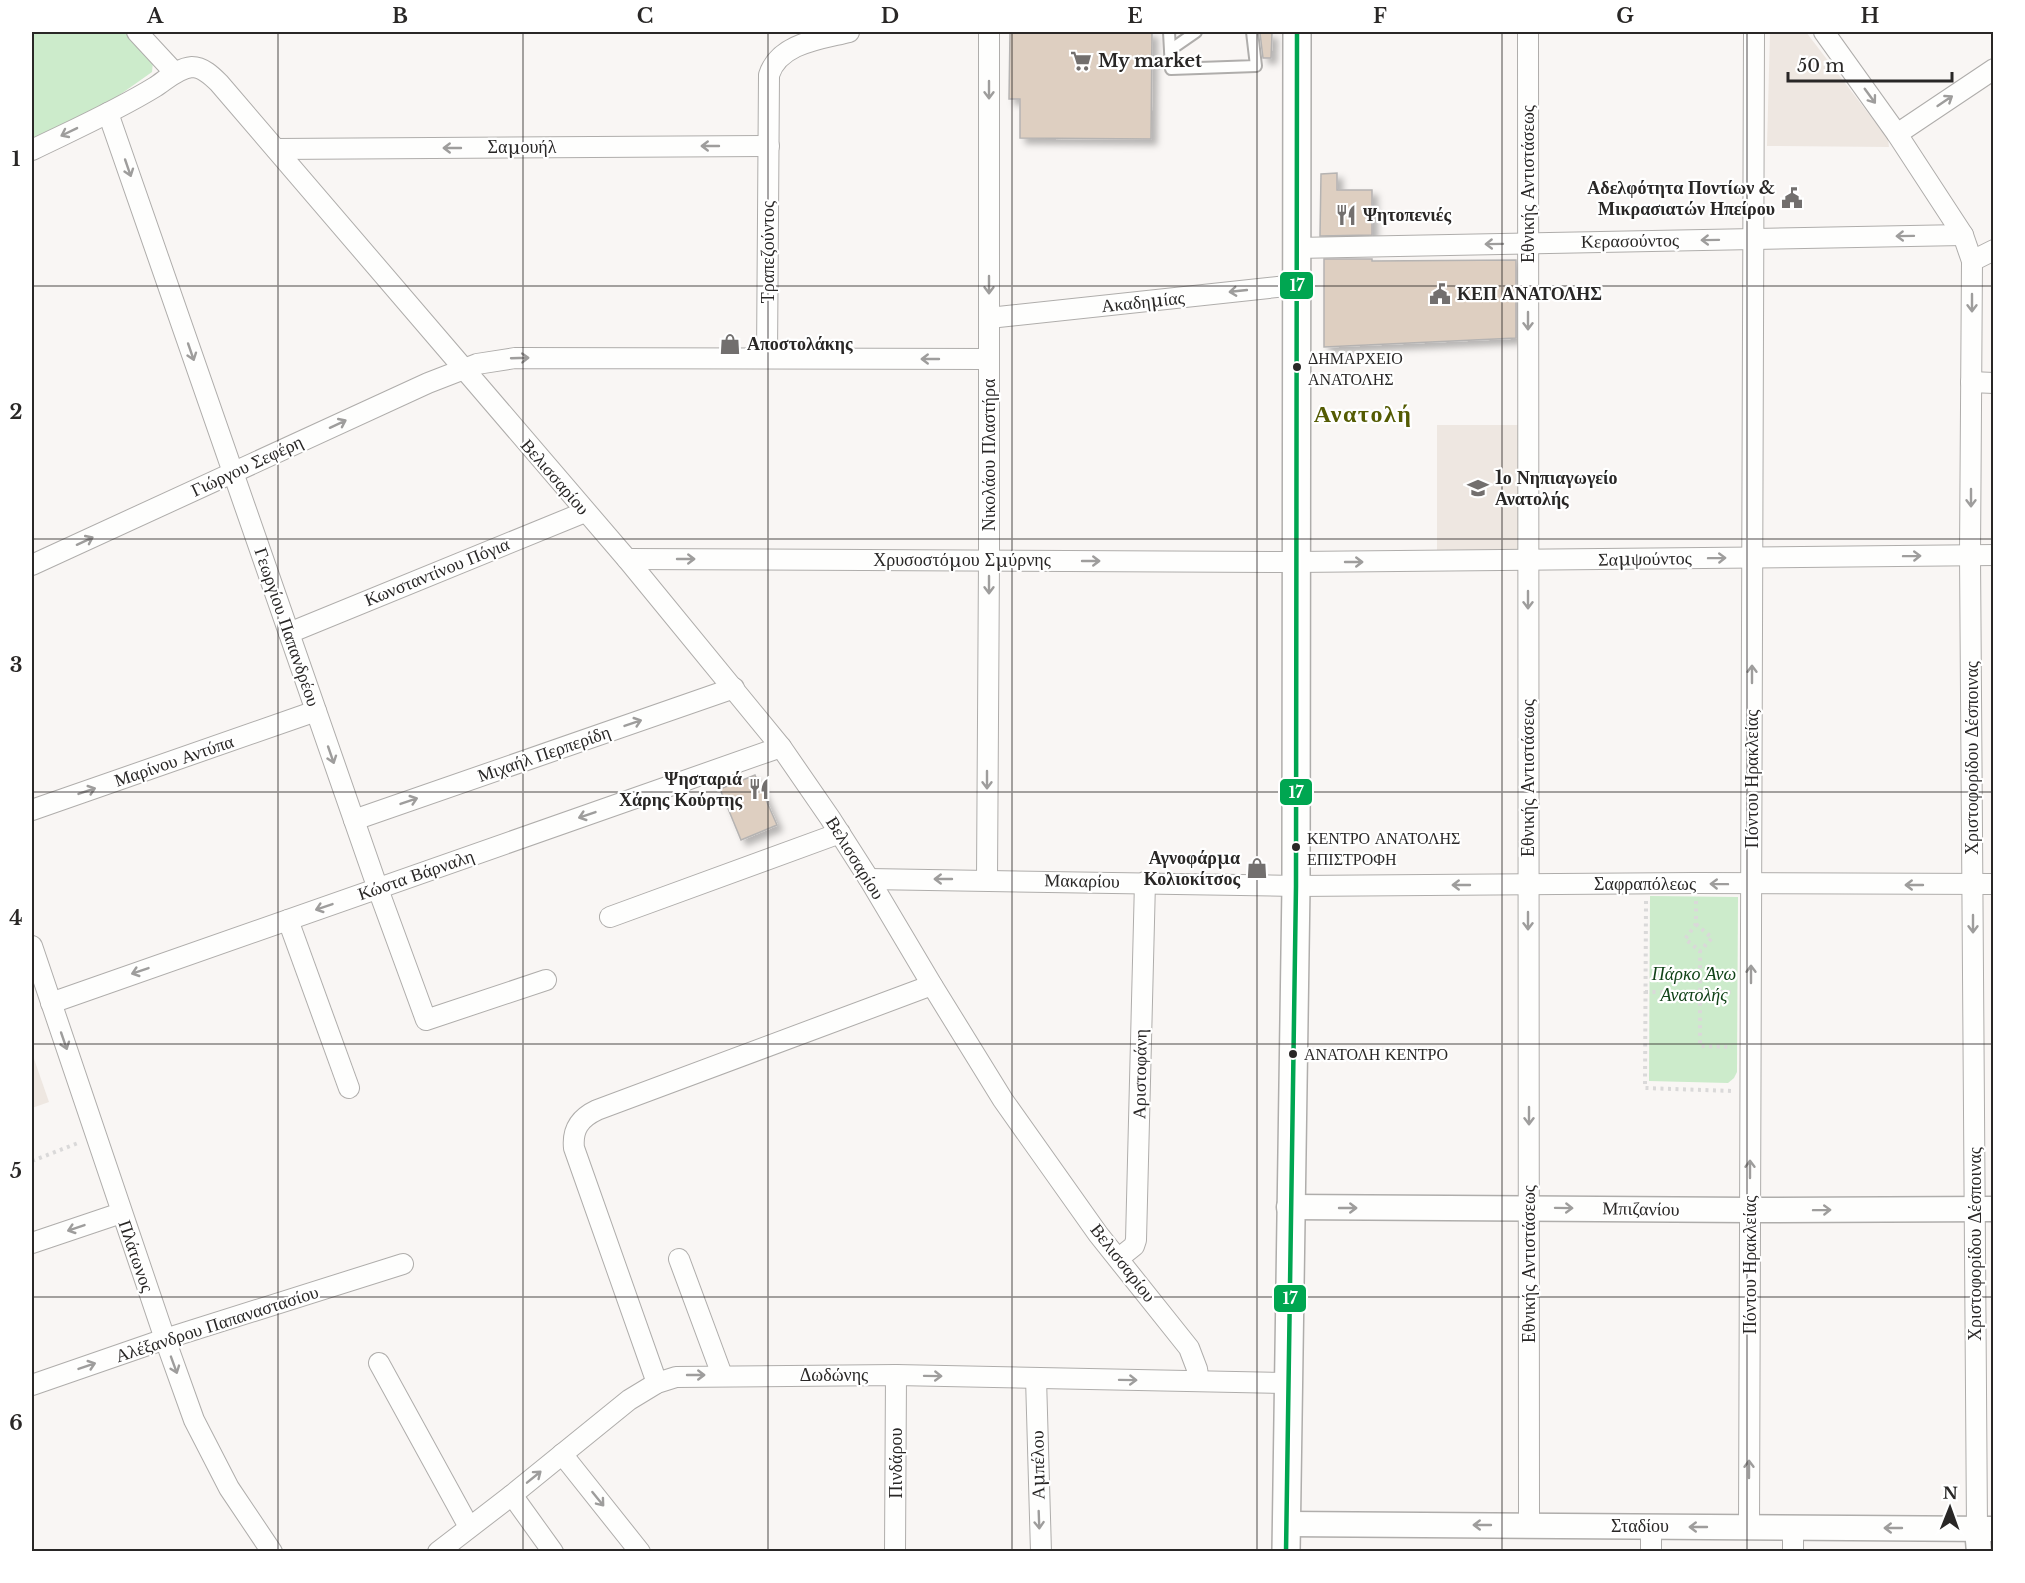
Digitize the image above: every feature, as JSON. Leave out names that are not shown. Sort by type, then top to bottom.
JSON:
[{"type":"main road","points":[[1286,1551],[1289,1208],[1296,886],[1297,32]]},
{"type":"street","points":[[32,150],[108,113],[175,73],[137,32]]},
{"type":"street","name":"Τραπεζούντος","points":[[767,358],[769,75],[773,63],[795,47],[849,32]]},
{"type":"street","name":"Νικολάου Πλαστήρα","points":[[987,879],[989,32]]},
{"type":"street","name":"Εθνικής Αντιστάσεως","points":[[1528,32],[1529,1525]]},
{"type":"street","name":"Πόντου Ηρακλείας","points":[[1749,1527],[1754,32]]},
{"type":"street","name":"Χριστοφορίδου Δέσποινας","points":[[1824,32],[1897,134],[1963,235],[1972,261],[1970,555],[1972,885],[1984,1209],[1983,1536]]},
{"type":"street","name":"Βελισσαρίου","points":[[175,73],[192,67],[209,74],[627,559],[781,747],[840,833],[1004,1100],[1098,1234],[1188,1348],[1197,1369],[1199,1381]]},
{"type":"street","points":[[1897,134],[1994,69]]},
{"type":"street","name":"Γεωργίου Παπανδρέου","points":[[108,113],[378,889],[426,1020],[546,980]]},
{"type":"street","name":"Σαμουήλ","points":[[276,149],[769,146]]},
{"type":"street","name":"Κερασούντος","points":[[1296,248],[1963,235]]},
{"type":"street","points":[[1972,261],[1994,250]]},
{"type":"street","name":"Ακαδημίας","points":[[989,318],[1296,285]]},
{"type":"street","name":"Γιώργου Σεφέρη","points":[[32,566],[391,399],[463,368],[486,362],[515,358],[989,359]]},
{"type":"street","points":[[1971,382],[1994,383]]},
{"type":"street","name":"Κωνσταντίνου Πόγια","points":[[289,633],[585,512]]},
{"type":"street","name":"Σαμψούντος","points":[[1296,562],[1994,555]]},
{"type":"street","name":"Χρυσοστόμου Σμύρνης","points":[[627,559],[1296,562]]},
{"type":"street","name":"Μιχαήλ Περπερίδη","points":[[354,820],[734,688]]},
{"type":"street","name":"Μαρίνου Αντύπα","points":[[32,810],[316,711]]},
{"type":"street","name":"Κώστα Βάρναλη","points":[[51,1003],[781,747]]},
{"type":"street","points":[[610,917],[840,833]]},
{"type":"street","name":"Μακαρίου","points":[[869,879],[987,879],[1296,886]]},
{"type":"street","name":"Αριστοφάνη","points":[[1119,1258],[1134,1246],[1136,1240],[1145,882]]},
{"type":"street","name":"Σαφραπόλεως","points":[[1296,886],[1994,884]]},
{"type":"street","points":[[288,920],[349,1088]]},
{"type":"street","name":"Πλάτωνος","points":[[32,946],[121,1213],[194,1420],[229,1488],[272,1551]]},
{"type":"street","points":[[657,1383],[574,1148],[575,1130],[582,1119],[597,1110],[932,985]]},
{"type":"street","name":"Μπιζανίου","points":[[1289,1208],[1984,1209]]},
{"type":"street","points":[[32,1243],[121,1213]]},
{"type":"street","points":[[679,1259],[722,1375]]},
{"type":"street","name":"Αλέξανδρου Παπαναστασίου","points":[[32,1385],[403,1264]]},
{"type":"street","points":[[379,1363],[470,1527]]},
{"type":"street","name":"Δωδώνης","points":[[438,1551],[512,1495],[629,1400],[657,1383],[684,1375],[896,1375],[1288,1383]]},
{"type":"street","name":"Πινδάρου","points":[[895,1551],[896,1375]]},
{"type":"street","name":"Αμπέλου","points":[[1036,1378],[1041,1551]]},
{"type":"street","points":[[562,1454],[640,1551]]},
{"type":"street","points":[[512,1495],[553,1551]]},
{"type":"street","name":"Σταδίου","points":[[1286,1524],[1793,1527],[1983,1536]]},
{"type":"street","points":[[1651,1551],[1652,1526]]},
{"type":"street","points":[[1793,1527],[1793,1551]]},
{"type":"lane","points":[[1169,32],[1171,69],[1257,66],[1252,32]]},
{"type":"lane","points":[[1170,50],[1196,32]]},
{"type":"path","points":[[1647,884],[1645,1089],[1750,1091]]},
{"type":"path","points":[[1695,884],[1696,924],[1685,939],[1700,951]]},
{"type":"path","points":[[1696,924],[1712,938],[1700,951],[1700,1046],[1751,1047]]},
{"type":"path","points":[[1645,992],[1751,992]]},
{"type":"path","points":[[32,1161],[96,1137]]},
{"type":"shaded area","points":[[1770,32],[1806,32],[1888,139],[1889,147],[1767,146]]},
{"type":"shaded area","name":"1ο Νηπιαγωγείο Ανατολής","points":[[1437,425],[1519,425],[1519,552],[1437,552]]},
{"type":"shaded area","points":[[32,1053],[49,1102],[32,1108]]},
{"type":"green space","points":[[32,32],[125,32],[151,57],[152,72],[111,101],[32,140]]},
{"type":"green space","name":"Πάρκο Άνω Ανατολής","points":[[1650,896],[1738,897],[1737,1072],[1728,1083],[1649,1081]]},
{"type":"building","name":"My market","points":[[1010,32],[1152,32],[1151,139],[1020,138],[1020,99],[1009,99]]},
{"type":"building","points":[[1260,33],[1272,33],[1271,58],[1263,58]]},
{"type":"building","name":"Ψητοπενιές","points":[[1337,173],[1337,190],[1372,190],[1372,235],[1320,236],[1321,174]]},
{"type":"building","points":[[1324,259],[1516,260],[1516,338],[1324,347]]},
{"type":"building","points":[[755,775],[777,825],[741,840],[720,789]]},
{"type":"transit line","name":"17","points":[[1286,1552],[1296,886],[1297,32]]},
{"type":"place","name":"My market","points":[[1081,61]]},
{"type":"place","name":"Αδελφότητα Ποντίων & Μικρασιατών Ηπείρου","points":[[1792,198]]},
{"type":"place","name":"Ψητοπενιές","points":[[1346,215]]},
{"type":"place","name":"ΚΕΠ ΑΝΑΤΟΛΗΣ","points":[[1440,294]]},
{"type":"place","name":"Αποστολάκης","points":[[730,344]]},
{"type":"place","name":"ΔΗΜΑΡΧΕΙΟ ΑΝΑΤΟΛΗΣ","points":[[1297,367]]},
{"type":"place","name":"1ο Νηπιαγωγείο Ανατολής","points":[[1478,488]]},
{"type":"place","name":"Ψησταριά Χάρης Κούρτης","points":[[759,789]]},
{"type":"place","name":"ΚΕΝΤΡΟ ΑΝΑΤΟΛΗΣ ΕΠΙΣΤΡΟΦΗ","points":[[1296,847]]},
{"type":"place","name":"Αγνοφάρμα Κολιοκίτσος","points":[[1257,868]]},
{"type":"place","name":"ΑΝΑΤΟΛΗ ΚΕΝΤΡΟ","points":[[1293,1054]]},
{"type":"district","name":"Ανατολή","points":[[1363,414]]}]
